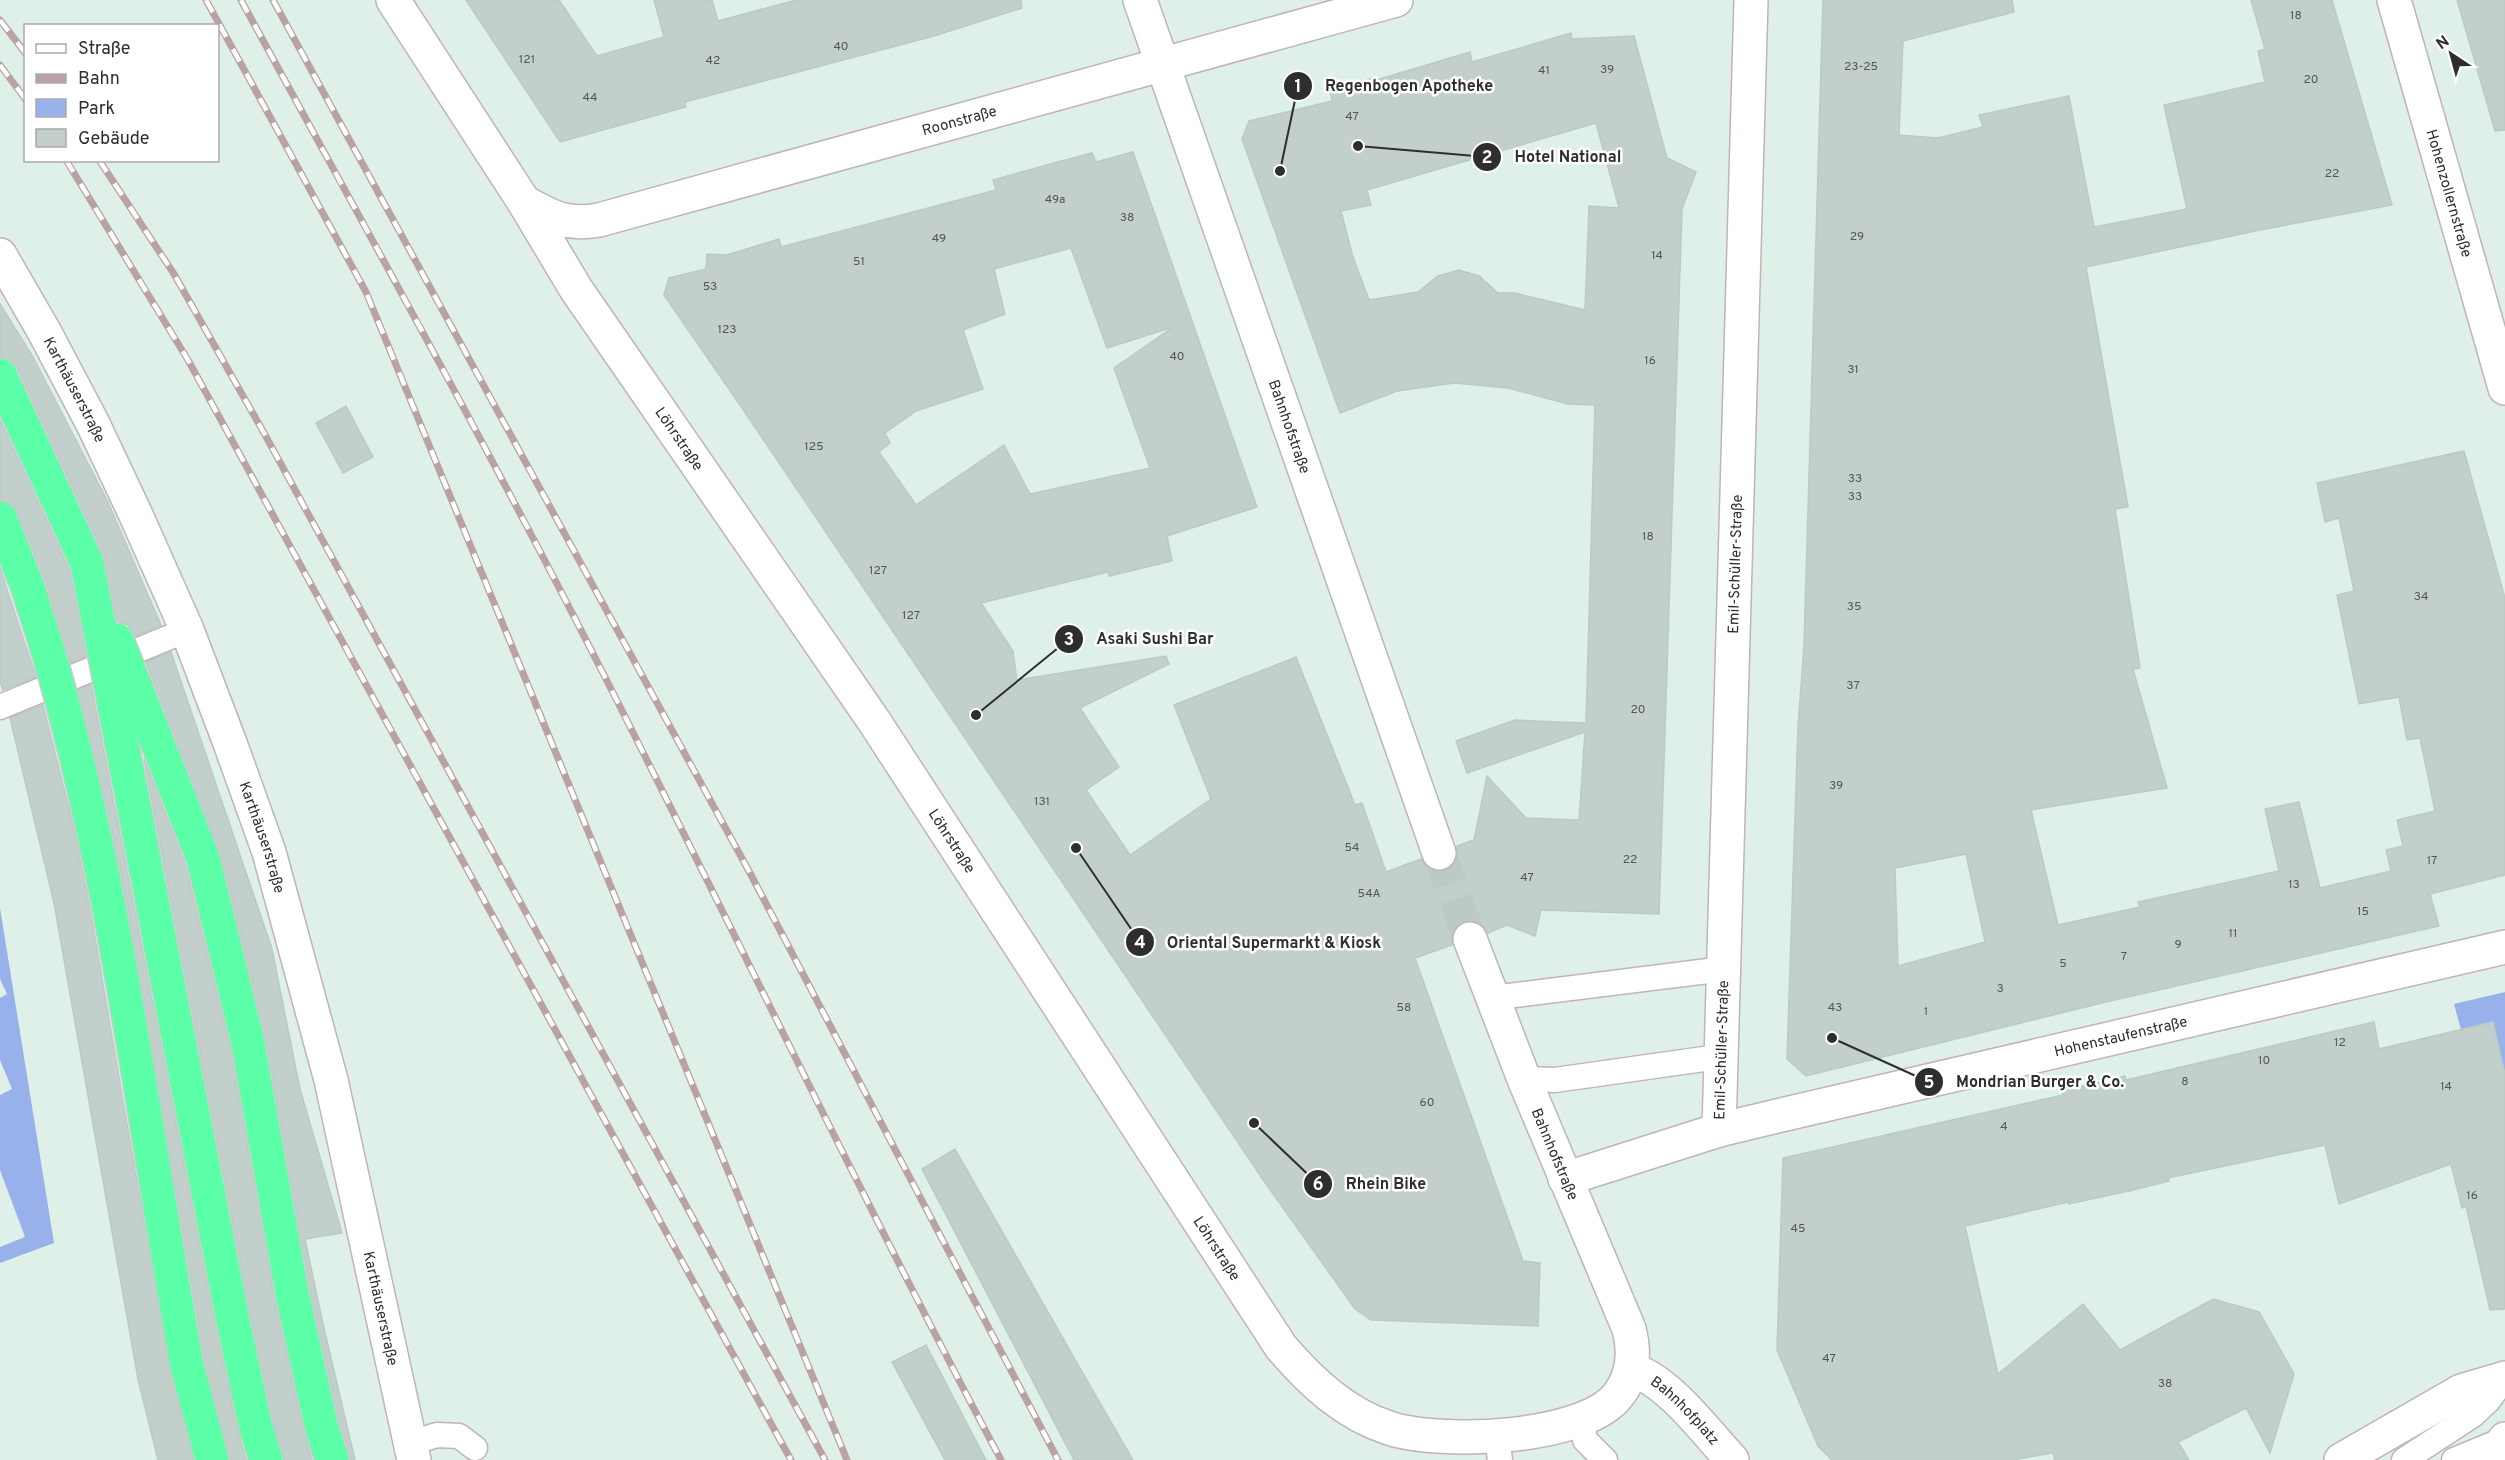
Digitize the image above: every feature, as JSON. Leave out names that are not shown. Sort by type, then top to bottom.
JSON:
[{"type":"highway","points":[[0,375],[87,563],[202,858],[248,1043],[294,1303],[321,1425],[332,1460]]},
{"type":"highway","points":[[0,518],[34,607],[70,724],[113,919],[165,1247],[187,1366],[212,1460]]},
{"type":"highway","points":[[87,563],[232,1317],[255,1425],[266,1460]]},
{"type":"street","name":"Löhrstraße","points":[[393,0],[524,202],[576,289],[874,721],[1281,1347],[1303,1372],[1327,1394],[1356,1414],[1390,1429],[1499,1449],[1554,1426],[1581,1418],[1609,1404],[1619,1395],[1631,1369]]},
{"type":"street","name":"Bahnhofstraße","points":[[1140,0],[1439,853]]},
{"type":"street","name":"Roonstraße","points":[[524,202],[564,221],[585,222],[598,219],[1396,0]]},
{"type":"street","name":"Emil-Schüller-Straße","points":[[1719,1131],[1751,0]]},
{"type":"street","name":"Hohenzollernstraße","points":[[2394,0],[2505,388]]},
{"type":"street","name":"Karthäuserstraße","points":[[0,255],[45,333],[93,424],[135,513],[187,630],[268,852],[331,1080],[412,1452]]},
{"type":"street","name":"Bahnhofstraße","points":[[1470,939],[1524,1079],[1629,1329],[1633,1344],[1631,1369]]},
{"type":"street","name":"Hohenstaufenstraße","points":[[1565,1179],[1719,1131],[2505,946]]},
{"type":"street","name":"Bahnhofplatz","points":[[1631,1369],[1645,1374],[1660,1385],[1732,1460]]},
{"type":"street","points":[[2341,1460],[2461,1391],[2505,1378]]},
{"type":"street","points":[[2491,1460],[2505,1439]]},
{"type":"lane","points":[[0,707],[187,630]]},
{"type":"lane","points":[[1492,998],[1724,969]]},
{"type":"lane","points":[[1524,1079],[1555,1080],[1711,1058],[1723,1053]]},
{"type":"lane","points":[[2404,1460],[2473,1415],[2488,1401],[2505,1378]]},
{"type":"lane","points":[[1581,1418],[1585,1440],[1605,1460]]},
{"type":"lane","points":[[412,1452],[437,1435],[459,1436],[476,1448]]},
{"type":"lane","points":[[2454,1460],[2505,1439]]},
{"type":"green space","points":[[0,908],[54,1243],[0,1263],[0,1247],[25,1237],[0,1170],[0,1095],[12,1089],[0,1060],[0,998],[7,994],[0,979]]},
{"type":"green space","points":[[2505,992],[2505,1074],[2493,1023],[2461,1030],[2454,1004]]},
{"type":"building","points":[[466,0],[559,0],[597,56],[664,37],[654,0],[712,0],[718,21],[796,0],[1021,0],[1022,8],[934,36],[685,102],[686,107],[560,142]]},
{"type":"building","points":[[1823,0],[2012,0],[2014,12],[1903,41],[1899,135],[1938,138],[1983,127],[1979,115],[2069,96],[2094,227],[2187,209],[2164,105],[2265,82],[2258,51],[2265,49],[2251,0],[2332,0],[2392,205],[2086,267],[2128,507],[2115,509],[2140,668],[2133,669],[2167,788],[2031,810],[2058,925],[2140,907],[2138,902],[2279,871],[2265,809],[2299,802],[2320,888],[2391,871],[2386,850],[2403,846],[2397,820],[2435,811],[2420,738],[2407,740],[2399,697],[2359,704],[2337,595],[2354,591],[2339,518],[2325,522],[2317,483],[2464,451],[2505,598],[2505,875],[2430,894],[2439,926],[2106,1002],[1806,1076],[1787,1059],[1798,726],[1804,646]],"holes":[[[1966,854],[1985,942],[1898,966],[1895,868]]]},
{"type":"building","points":[[2457,0],[2505,0],[2505,130],[2495,131]]},
{"type":"building","points":[[1571,33],[1572,39],[1634,36],[1667,158],[1696,172],[1682,209],[1659,914],[1541,910],[1535,936],[1507,925],[1488,933],[1481,924],[1464,921],[1455,928],[1452,945],[1415,958],[1523,1261],[1540,1263],[1538,1326],[1371,1320],[1355,1309],[1266,1184],[664,295],[669,278],[706,269],[707,254],[727,255],[779,239],[781,247],[996,190],[993,180],[1054,163],[1092,153],[1096,162],[1133,152],[1257,507],[1167,536],[1172,561],[1109,576],[1108,572],[981,603],[1013,651],[1017,680],[1166,656],[1169,664],[1080,708],[1119,767],[1086,790],[1130,855],[1211,799],[1174,705],[1296,657],[1355,805],[1362,803],[1386,872],[1421,859],[1427,868],[1445,871],[1454,865],[1457,846],[1474,840],[1487,776],[1526,818],[1579,820],[1585,732],[1467,773],[1456,741],[1515,720],[1586,723],[1595,405],[1568,404],[1508,388],[1454,383],[1397,391],[1340,413],[1242,139],[1249,121],[1332,101],[1330,90],[1373,78],[1373,81],[1470,52],[1472,62]],"holes":[[[1596,123],[1619,208],[1589,206],[1585,310],[1515,293],[1498,293],[1479,276],[1459,270],[1438,276],[1418,292],[1369,300],[1353,257],[1341,211],[1371,205],[1367,190]],[[1071,248],[1107,348],[1173,327],[1114,368],[1150,468],[1030,494],[1004,445],[916,505],[879,452],[890,443],[885,433],[916,411],[983,389],[963,330],[1005,314],[994,269]]]},
{"type":"building","points":[[0,304],[33,357],[108,502],[161,625],[135,636],[128,625],[117,622],[104,555],[17,367],[10,359],[0,357]]},
{"type":"building","points":[[346,406],[373,457],[343,473],[316,423]]},
{"type":"building","points":[[0,420],[69,569],[86,656],[70,663],[45,579],[17,511],[11,503],[0,500]]},
{"type":"building","points":[[0,568],[36,677],[3,690],[0,682]]},
{"type":"building","points":[[171,652],[272,949],[300,1089],[342,1233],[305,1239],[355,1460],[350,1460],[339,1420],[310,1289],[266,1039],[221,854],[146,662]]},
{"type":"building","points":[[91,685],[214,1320],[246,1460],[230,1460],[205,1362],[128,907],[109,815],[78,690]]},
{"type":"building","points":[[43,705],[73,824],[91,914],[169,1369],[193,1460],[158,1460],[138,1379],[54,903],[10,718]]},
{"type":"building","points":[[144,759],[185,864],[230,1047],[274,1297],[312,1460],[284,1460],[273,1419],[250,1312]]},
{"type":"building","points":[[2374,1022],[2379,1049],[2493,1022],[2505,1074],[2505,1309],[2490,1310],[2466,1206],[2462,1208],[2451,1164],[2339,1204],[2325,1145],[2168,1178],[2169,1181],[2129,1191],[2069,1204],[2068,1202],[1965,1226],[1998,1374],[2083,1304],[2120,1350],[2213,1299],[2259,1312],[2294,1374],[2270,1453],[2246,1408],[2178,1442],[2189,1460],[2055,1460],[2053,1453],[2012,1460],[1832,1460],[1818,1446],[1777,1350],[1783,1158],[2063,1095],[2062,1091],[2125,1076],[2126,1080]]},
{"type":"building","points":[[955,1149],[1133,1460],[1074,1460],[922,1169]]},
{"type":"building","points":[[926,1345],[986,1460],[945,1460],[892,1362]]},
{"type":"tunnel","points":[[1439,853],[1470,939]]},
{"type":"railway","points":[[206,0],[366,292],[847,1460]]},
{"type":"railway","points":[[241,0],[428,341],[565,599],[950,1364],[1001,1460]]},
{"type":"railway","points":[[273,0],[750,873],[1058,1460]]},
{"type":"railway","points":[[0,20],[24,51]]},
{"type":"railway","points":[[0,65],[24,97]]},
{"type":"railway","points":[[67,162],[188,360],[791,1460]]},
{"type":"railway","points":[[100,162],[174,274],[264,433],[825,1460]]},
{"type":"place","name":"Hotel National","points":[[1358,146]]},
{"type":"place","name":"Regenbogen Apotheke","points":[[1280,171]]},
{"type":"place","name":"Asaki Sushi Bar","points":[[976,715]]},
{"type":"place","name":"Oriental Supermarkt & Kiosk","points":[[1076,848]]},
{"type":"place","name":"Mondrian Burger & Co.","points":[[1832,1038]]},
{"type":"place","name":"Rhein Bike","points":[[1254,1123]]}]
